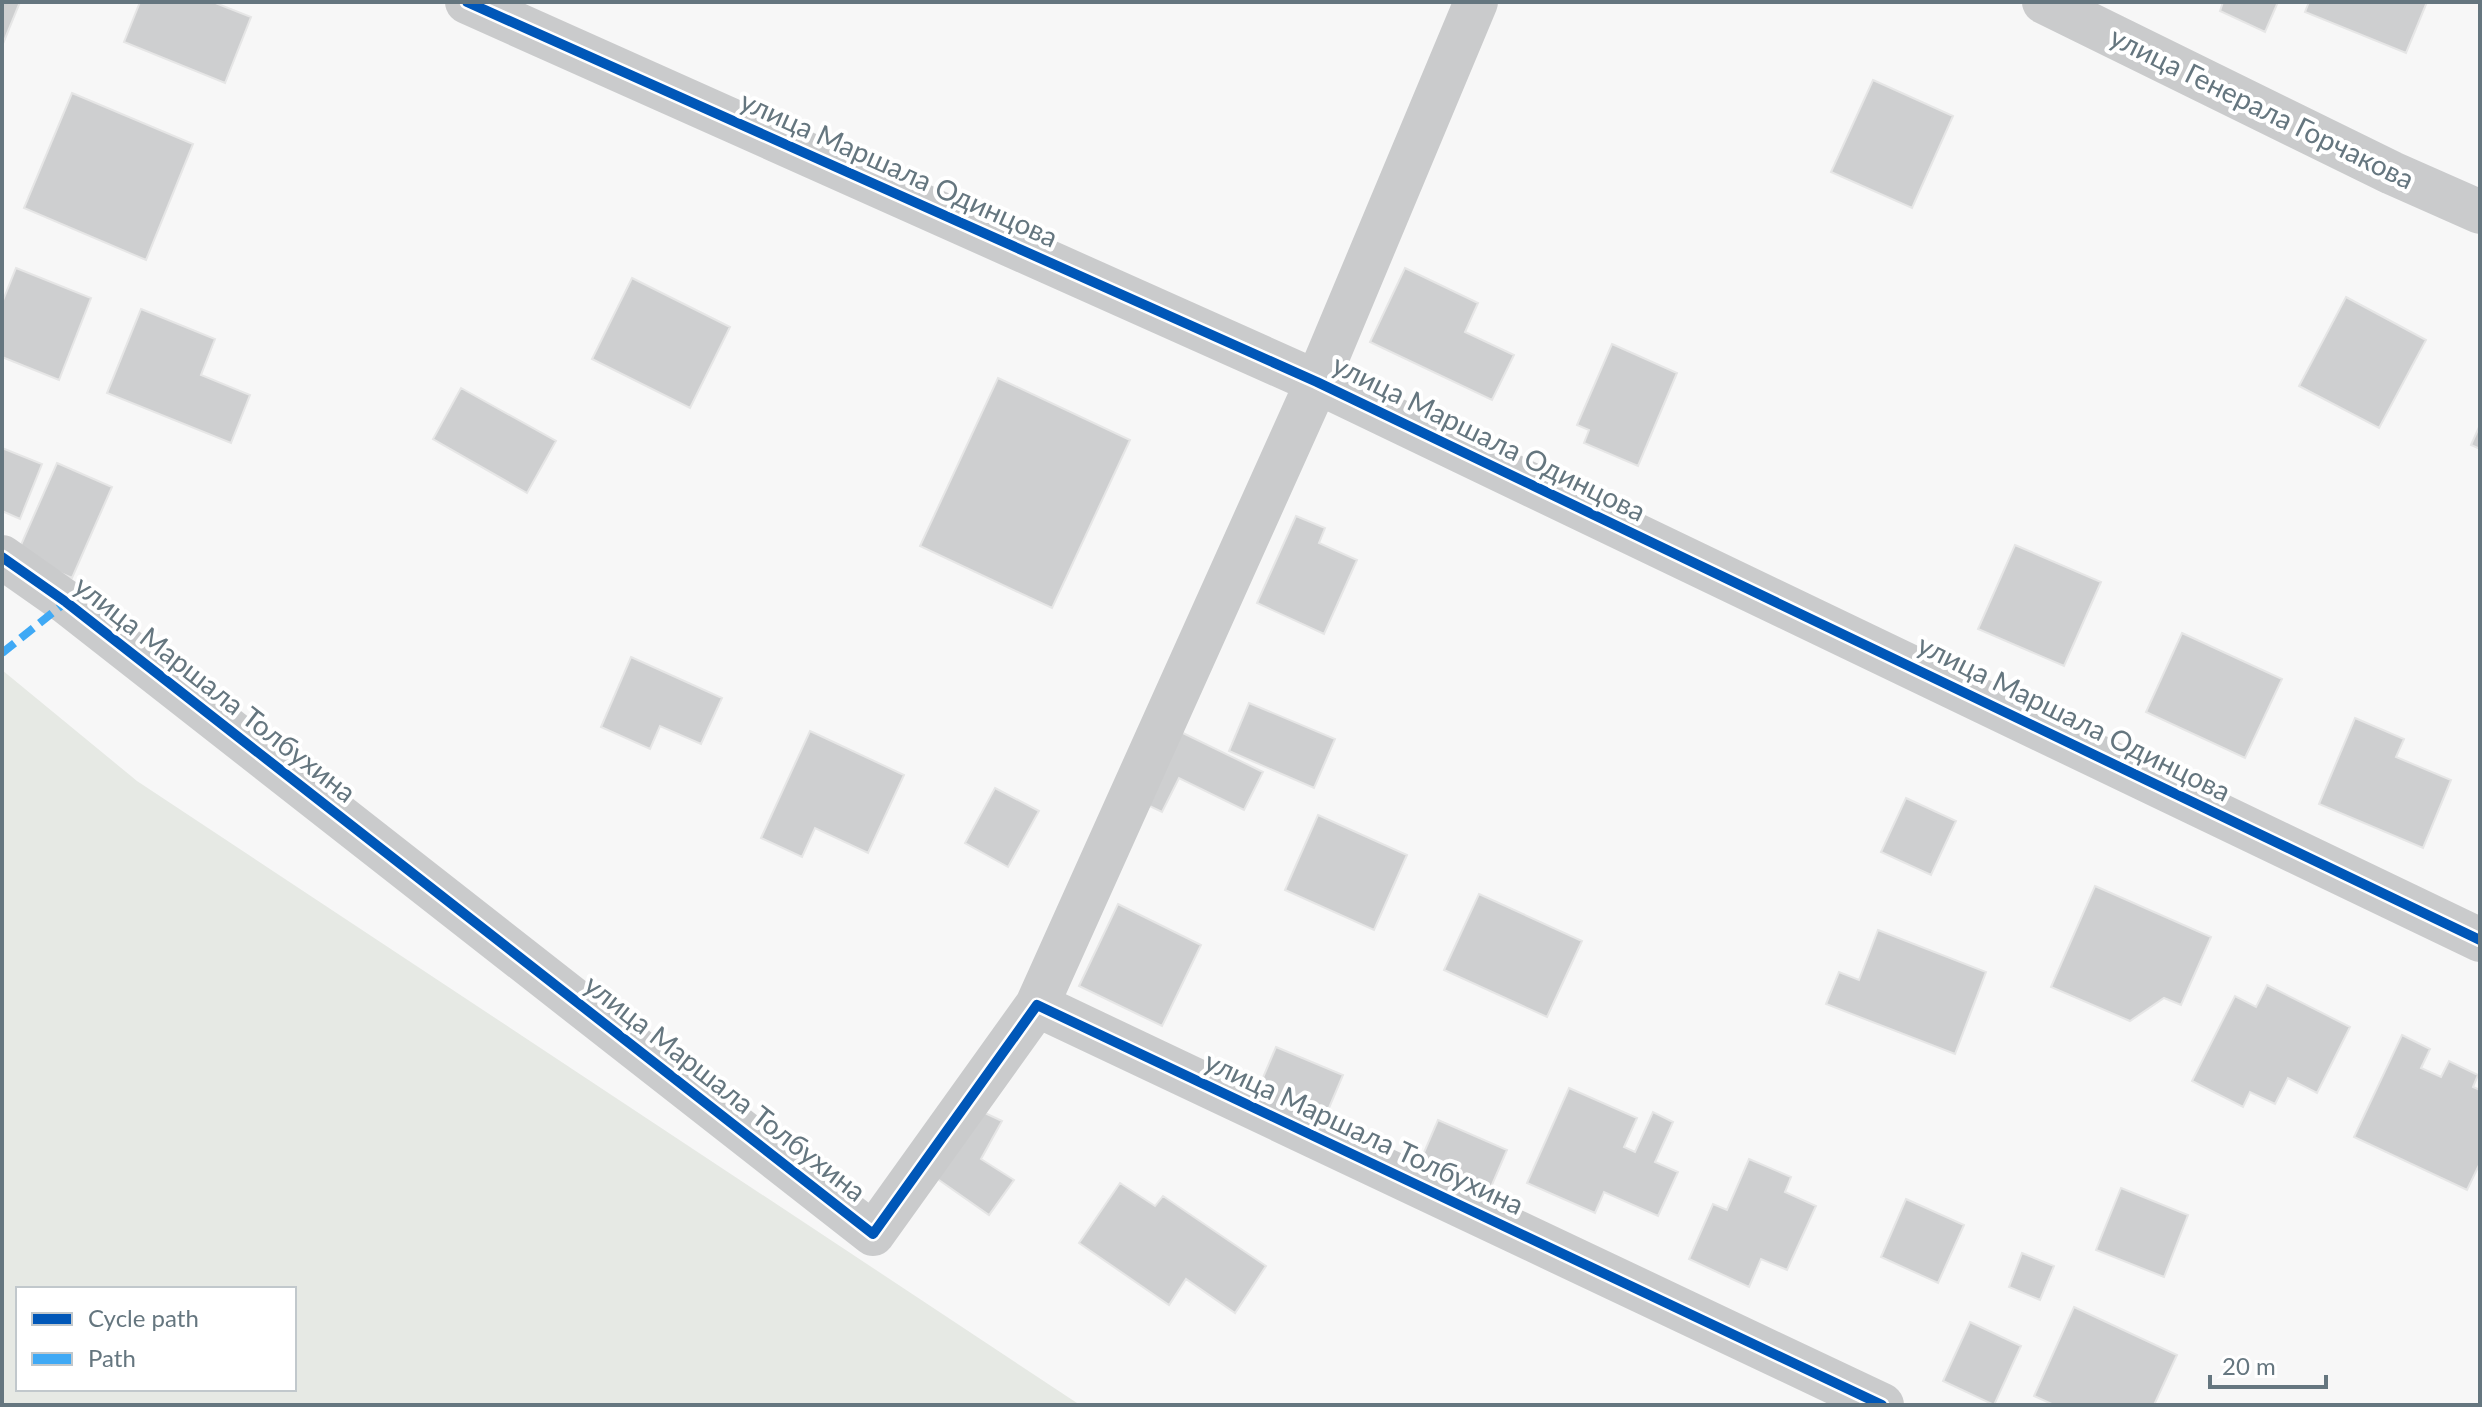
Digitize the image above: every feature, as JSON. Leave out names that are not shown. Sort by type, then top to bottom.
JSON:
[{"type":"street","name":"улица Маршала Одинцова","points":[[467,2],[1317,382],[2480,940]]},
{"type":"street","points":[[1037,1005],[1317,382],[1476,2]]},
{"type":"street","name":"улица Генерала Горчакова","points":[[2044,2],[2392,173],[2480,212]]},
{"type":"street","name":"улица Маршала Толбухина","points":[[2,557],[66,602],[873,1234],[1037,1005],[1882,1405]]},
{"type":"shaded area","points":[[2,670],[137,781],[1080,1405],[2,1405]]},
{"type":"building","points":[[2,2],[20,2],[2,46]]},
{"type":"building","points":[[140,2],[213,2],[251,17],[225,83],[124,42]]},
{"type":"building","points":[[2223,2],[2278,2],[2265,32],[2220,11]]},
{"type":"building","points":[[2309,2],[2427,2],[2406,53],[2305,12]]},
{"type":"building","points":[[1873,80],[1953,116],[1912,208],[1831,172]]},
{"type":"building","points":[[72,93],[193,144],[146,260],[24,208]]},
{"type":"building","points":[[16,268],[91,298],[59,380],[2,357],[2,303]]},
{"type":"building","points":[[1405,268],[1478,303],[1465,332],[1514,355],[1492,400],[1370,342]]},
{"type":"building","points":[[632,278],[730,327],[690,408],[592,359]]},
{"type":"building","points":[[2346,297],[2426,340],[2379,428],[2299,386]]},
{"type":"building","points":[[141,309],[215,339],[201,375],[250,395],[231,443],[107,393]]},
{"type":"building","points":[[1612,344],[1677,373],[1638,466],[1584,443],[1589,430],[1577,425]]},
{"type":"building","points":[[998,378],[1130,440],[1052,608],[920,546]]},
{"type":"building","points":[[461,388],[556,441],[527,493],[433,439]]},
{"type":"building","points":[[2480,425],[2480,449],[2471,445]]},
{"type":"building","points":[[2,448],[42,464],[20,519],[2,511]]},
{"type":"building","points":[[57,463],[112,487],[72,578],[17,554]]},
{"type":"building","points":[[1296,516],[1325,528],[1319,543],[1357,560],[1324,634],[1257,603]]},
{"type":"building","points":[[2015,545],[2101,582],[2064,666],[1978,629]]},
{"type":"building","points":[[2182,633],[2282,679],[2245,758],[2146,712]]},
{"type":"building","points":[[631,657],[722,698],[701,744],[660,726],[650,749],[601,727]]},
{"type":"building","points":[[1249,703],[1335,739],[1314,788],[1229,751]]},
{"type":"building","points":[[1150,717],[1263,772],[1244,810],[1179,778],[1162,812],[1116,790]]},
{"type":"building","points":[[2355,718],[2404,739],[2396,757],[2451,780],[2423,848],[2319,804]]},
{"type":"building","points":[[810,731],[904,775],[868,853],[815,828],[802,857],[761,838]]},
{"type":"building","points":[[995,788],[1039,811],[1008,867],[965,843]]},
{"type":"building","points":[[1906,798],[1956,821],[1931,875],[1881,852]]},
{"type":"building","points":[[1318,815],[1407,855],[1374,930],[1285,890]]},
{"type":"building","points":[[2095,886],[2211,937],[2181,1005],[2164,998],[2130,1021],[2051,987]]},
{"type":"building","points":[[1479,894],[1582,941],[1547,1017],[1444,970]]},
{"type":"building","points":[[1118,904],[1201,945],[1162,1026],[1079,986]]},
{"type":"building","points":[[1878,930],[1986,972],[1955,1054],[1826,1004],[1839,972],[1859,980]]},
{"type":"building","points":[[2267,985],[2350,1027],[2317,1093],[2288,1078],[2275,1104],[2250,1092],[2243,1107],[2192,1081],[2235,996],[2256,1007]]},
{"type":"building","points":[[2402,1035],[2430,1049],[2421,1068],[2441,1077],[2449,1061],[2478,1075],[2473,1087],[2480,1090],[2480,1163],[2467,1190],[2354,1137]]},
{"type":"building","points":[[1276,1047],[1343,1075],[1323,1122],[1256,1094]]},
{"type":"building","points":[[1569,1088],[1637,1118],[1624,1147],[1635,1152],[1653,1112],[1673,1122],[1655,1162],[1678,1172],[1658,1216],[1604,1192],[1595,1213],[1527,1183]]},
{"type":"building","points":[[968,1105],[1002,1121],[981,1159],[1014,1180],[989,1215],[929,1173]]},
{"type":"building","points":[[1438,1120],[1507,1150],[1485,1201],[1416,1171]]},
{"type":"building","points":[[1749,1159],[1791,1177],[1785,1192],[1816,1206],[1787,1270],[1761,1259],[1749,1287],[1689,1259],[1713,1204],[1727,1210]]},
{"type":"building","points":[[1120,1183],[1155,1206],[1163,1196],[1266,1266],[1235,1313],[1186,1279],[1169,1305],[1079,1243]]},
{"type":"building","points":[[2121,1188],[2188,1215],[2164,1277],[2096,1250]]},
{"type":"building","points":[[1906,1199],[1964,1225],[1938,1283],[1881,1257]]},
{"type":"building","points":[[2022,1253],[2054,1266],[2040,1300],[2009,1287]]},
{"type":"building","points":[[2074,1307],[2177,1355],[2154,1405],[2054,1405],[2034,1396]]},
{"type":"building","points":[[1970,1322],[2021,1346],[1994,1405],[1943,1381]]},
{"type":"marked path","points":[[2,653],[66,602]]},
{"type":"cycle path","points":[[467,2],[1317,382],[2480,940]]},
{"type":"cycle path","points":[[2,557],[66,602],[873,1234],[1037,1005],[1882,1405]]}]
